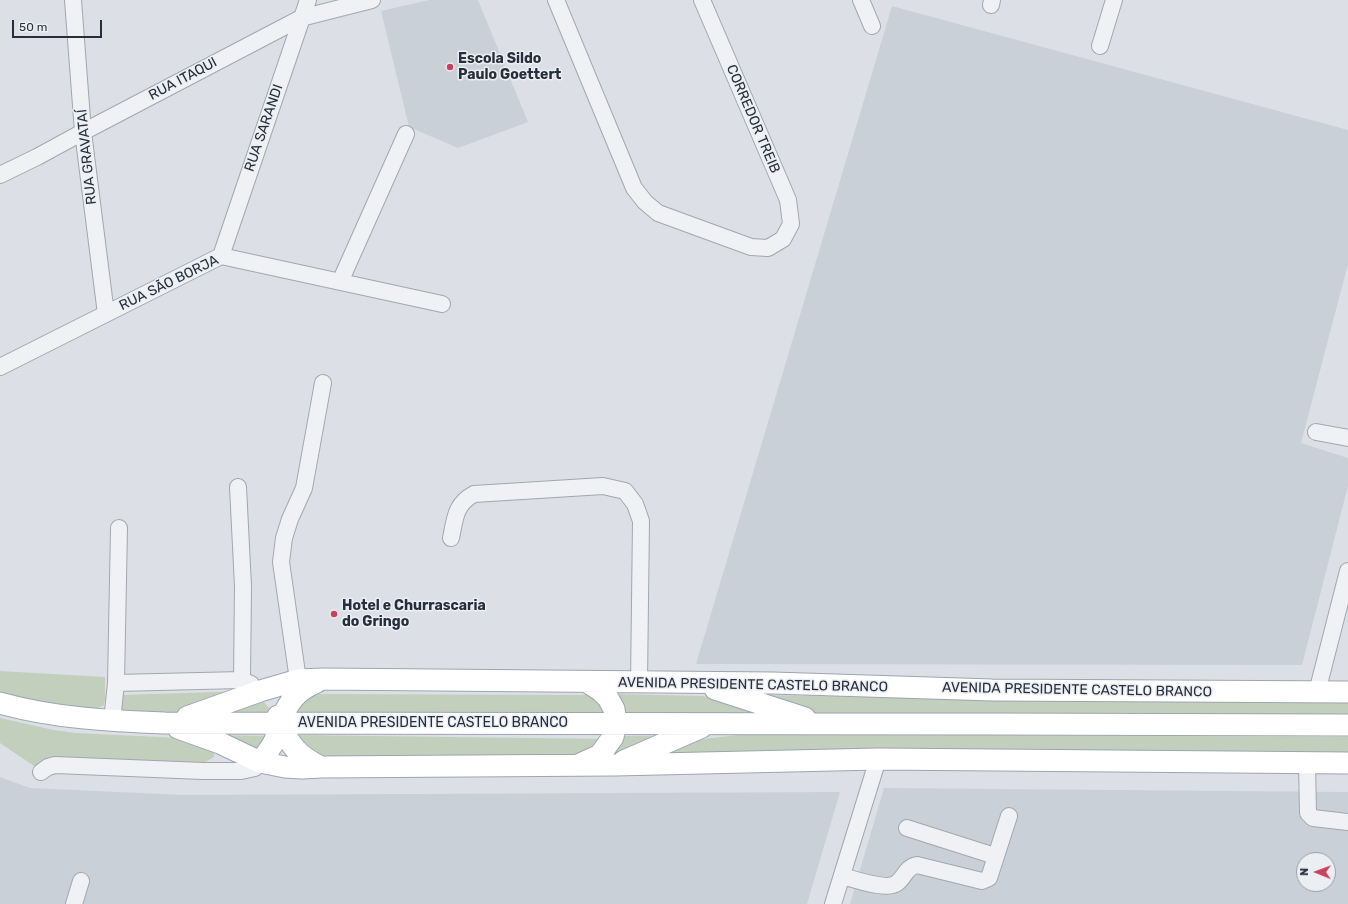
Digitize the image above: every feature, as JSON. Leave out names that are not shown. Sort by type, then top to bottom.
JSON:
[{"type":"main road","name":"AVENIDA PRESIDENTE CASTELO BRANCO","points":[[166,723],[208,710],[260,691],[298,680],[323,679],[773,683],[992,690],[1348,692]]},
{"type":"main road","points":[[260,762],[276,738],[279,723],[287,705],[296,694],[307,686],[323,679]]},
{"type":"main road","points":[[578,765],[600,755],[613,737],[616,724],[614,709],[608,698],[601,691],[587,682]]},
{"type":"main road","points":[[695,682],[823,724]]},
{"type":"main road","points":[[260,691],[276,707],[279,723],[287,739],[308,761],[321,767]]},
{"type":"main road","name":"AVENIDA PRESIDENTE CASTELO BRANCO","points":[[0,703],[60,715],[112,721],[166,723],[1348,725]]},
{"type":"main road","name":"AVENIDA PRESIDENTE CASTELO BRANCO","points":[[166,723],[220,743],[260,762],[285,767],[302,768],[615,765],[878,759],[1348,763]]},
{"type":"main road","points":[[615,765],[710,724]]},
{"type":"street","name":"RUA GRAVATAÍ","points":[[73,0],[82,132],[106,314]]},
{"type":"street","name":"RUA SARANDI","points":[[221,256],[308,0]]},
{"type":"street","name":"RUA ITAQUI","points":[[0,175],[301,18],[372,0]]},
{"type":"street","name":"CORREDOR TREIB","points":[[556,0],[634,188],[645,202],[658,213],[751,247],[768,248],[783,239],[791,224],[788,200],[702,0]]},
{"type":"street","points":[[861,0],[872,26]]},
{"type":"street","points":[[1100,46],[1114,0]]},
{"type":"street","points":[[340,282],[406,134]]},
{"type":"street","name":"RUA SÃO BORJA","points":[[0,367],[221,256],[442,304]]},
{"type":"street","points":[[298,680],[281,562],[284,538],[304,488],[323,383]]},
{"type":"street","points":[[1316,432],[1348,438]]},
{"type":"street","points":[[451,538],[458,508],[465,498],[474,494],[603,486],[625,491],[635,504],[641,521],[639,682]]},
{"type":"street","points":[[238,488],[243,586],[242,680]]},
{"type":"street","points":[[112,721],[116,683],[119,528]]},
{"type":"street","points":[[1316,692],[1348,571]]},
{"type":"street","points":[[116,683],[242,680],[252,684],[260,691]]},
{"type":"street","points":[[203,772],[214,767],[220,762],[222,754],[220,743]]},
{"type":"street","points":[[834,904],[878,759]]},
{"type":"street","points":[[40,772],[55,765],[203,772],[246,770],[255,768],[260,762]]},
{"type":"street","points":[[1307,762],[1308,814],[1313,818],[1348,822]]},
{"type":"street","points":[[842,876],[874,885],[890,886],[896,884],[909,869],[917,865],[982,881],[989,878],[1009,816]]},
{"type":"street","points":[[907,828],[995,856]]},
{"type":"street","points":[[74,904],[81,881]]},
{"type":"shaded area","name":"Escola Sildo Paulo Goettert","points":[[429,0],[478,0],[528,122],[458,148],[409,127],[381,11]]},
{"type":"shaded area","points":[[892,6],[1348,130],[1348,264],[1301,443],[1348,458],[1348,486],[1302,665],[696,664]]},
{"type":"shaded area","points":[[0,777],[30,788],[184,795],[840,792],[807,904],[0,904]]},
{"type":"shaded area","points":[[884,788],[1348,792],[1348,904],[850,904]]},
{"type":"green space","points":[[0,671],[105,677],[104,705],[90,710],[73,709],[0,694]]},
{"type":"green space","points":[[245,691],[182,713],[163,714],[120,710],[120,697],[123,695]]},
{"type":"green space","points":[[318,694],[586,695],[597,700],[609,716],[293,716],[303,702]]},
{"type":"green space","points":[[611,694],[704,696],[770,717],[624,716]]},
{"type":"green space","points":[[745,695],[1348,700],[1348,717],[807,714]]},
{"type":"green space","points":[[259,696],[269,708],[271,713],[209,716]]},
{"type":"green space","points":[[0,718],[54,730],[76,733],[182,738],[214,752],[214,757],[200,765],[45,759],[37,768],[0,743]]},
{"type":"green space","points":[[820,734],[1348,737],[1348,758],[643,760],[681,743],[711,738],[739,735]]},
{"type":"green space","points":[[211,735],[272,736],[261,755]]},
{"type":"green space","points":[[295,735],[610,739],[594,756],[318,758]]},
{"type":"green space","points":[[623,736],[672,736],[610,760],[618,749]]},
{"type":"place","name":"Escola Sildo Paulo Goettert","points":[[450,67]]},
{"type":"place","name":"Hotel e Churrascaria do Gringo","points":[[334,614]]}]
